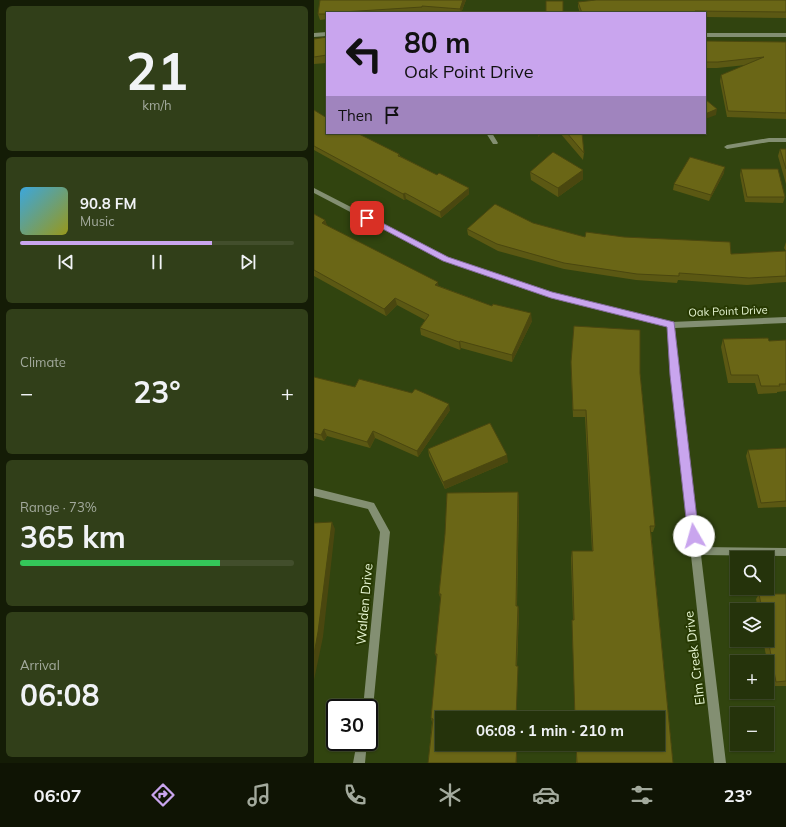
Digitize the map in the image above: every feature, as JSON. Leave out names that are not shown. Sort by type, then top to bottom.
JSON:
[{"type":"street","points":[[314,36],[326,34]]},
{"type":"street","points":[[706,35],[786,35]]},
{"type":"street","points":[[490,134],[495,143]]},
{"type":"street","points":[[727,147],[768,140],[786,140]]},
{"type":"street","name":"Oak Point Drive","points":[[314,190],[446,259],[551,295],[671,325],[786,320]]},
{"type":"street","name":"Elm Creek Drive","points":[[671,325],[674,375],[720,763]]},
{"type":"street","name":"Walden Drive","points":[[314,492],[371,506],[385,532],[369,699]]},
{"type":"street","points":[[695,551],[786,552]]},
{"type":"street","points":[[359,763],[361,751]]},
{"type":"building","points":[[320,0],[463,0],[460,9],[422,6],[326,12],[326,14],[318,14]]},
{"type":"building","points":[[596,0],[786,0],[786,12],[582,12],[578,2]]},
{"type":"building","points":[[546,1],[563,1],[563,12],[546,12]]},
{"type":"building","points":[[326,37],[326,55],[314,57],[314,39]]},
{"type":"building","points":[[706,41],[786,42],[786,113],[728,111],[721,75],[764,57],[706,62]]},
{"type":"building","points":[[706,100],[717,109],[706,114]]},
{"type":"building","points":[[314,110],[326,117],[326,134],[359,134],[399,154],[398,156],[437,175],[439,173],[469,188],[440,212],[405,193],[403,194],[314,146]]},
{"type":"building","points":[[568,134],[582,134],[584,153]]},
{"type":"building","points":[[780,149],[786,149],[786,169]]},
{"type":"building","points":[[553,152],[583,170],[558,188],[530,172]]},
{"type":"building","points":[[690,157],[725,167],[711,195],[674,184]]},
{"type":"building","points":[[741,169],[778,169],[785,197],[747,197]]},
{"type":"building","points":[[495,204],[533,223],[585,237],[586,232],[624,237],[730,242],[731,254],[786,251],[786,276],[749,278],[679,273],[679,276],[637,274],[564,263],[497,244],[467,229]]},
{"type":"building","points":[[314,214],[325,220],[322,223],[438,282],[435,285],[492,306],[493,304],[531,313],[512,355],[460,341],[459,342],[420,328],[429,315],[395,298],[384,309],[314,270]]},
{"type":"building","points":[[574,326],[640,330],[640,373],[655,526],[650,526],[673,763],[577,763],[576,751],[665,751],[665,711],[575,711],[572,620],[574,620],[572,551],[593,551],[586,410],[573,410],[571,362]]},
{"type":"building","points":[[768,338],[769,341],[786,340],[786,384],[779,384],[780,386],[761,386],[758,375],[731,375],[723,339]]},
{"type":"building","points":[[314,377],[355,387],[359,379],[412,393],[415,389],[449,404],[417,451],[373,431],[367,442],[324,429],[321,435],[314,433]]},
{"type":"building","points":[[490,423],[507,455],[443,482],[428,449]]},
{"type":"building","points":[[786,448],[786,501],[761,503],[748,450]]},
{"type":"building","points":[[518,492],[516,606],[518,606],[516,666],[518,666],[516,711],[435,711],[435,751],[517,751],[516,763],[428,763],[433,719],[431,718],[437,654],[435,654],[441,594],[439,594],[445,534],[447,493]]},
{"type":"building","points":[[332,522],[318,632],[314,654],[314,523]]},
{"type":"building","points":[[786,594],[786,681],[776,682],[774,671],[774,655],[771,655],[769,647],[774,647],[774,603],[761,603],[759,595]]},
{"type":"route","points":[[367,218],[446,259],[551,295],[671,325],[674,375],[694,536]]}]
